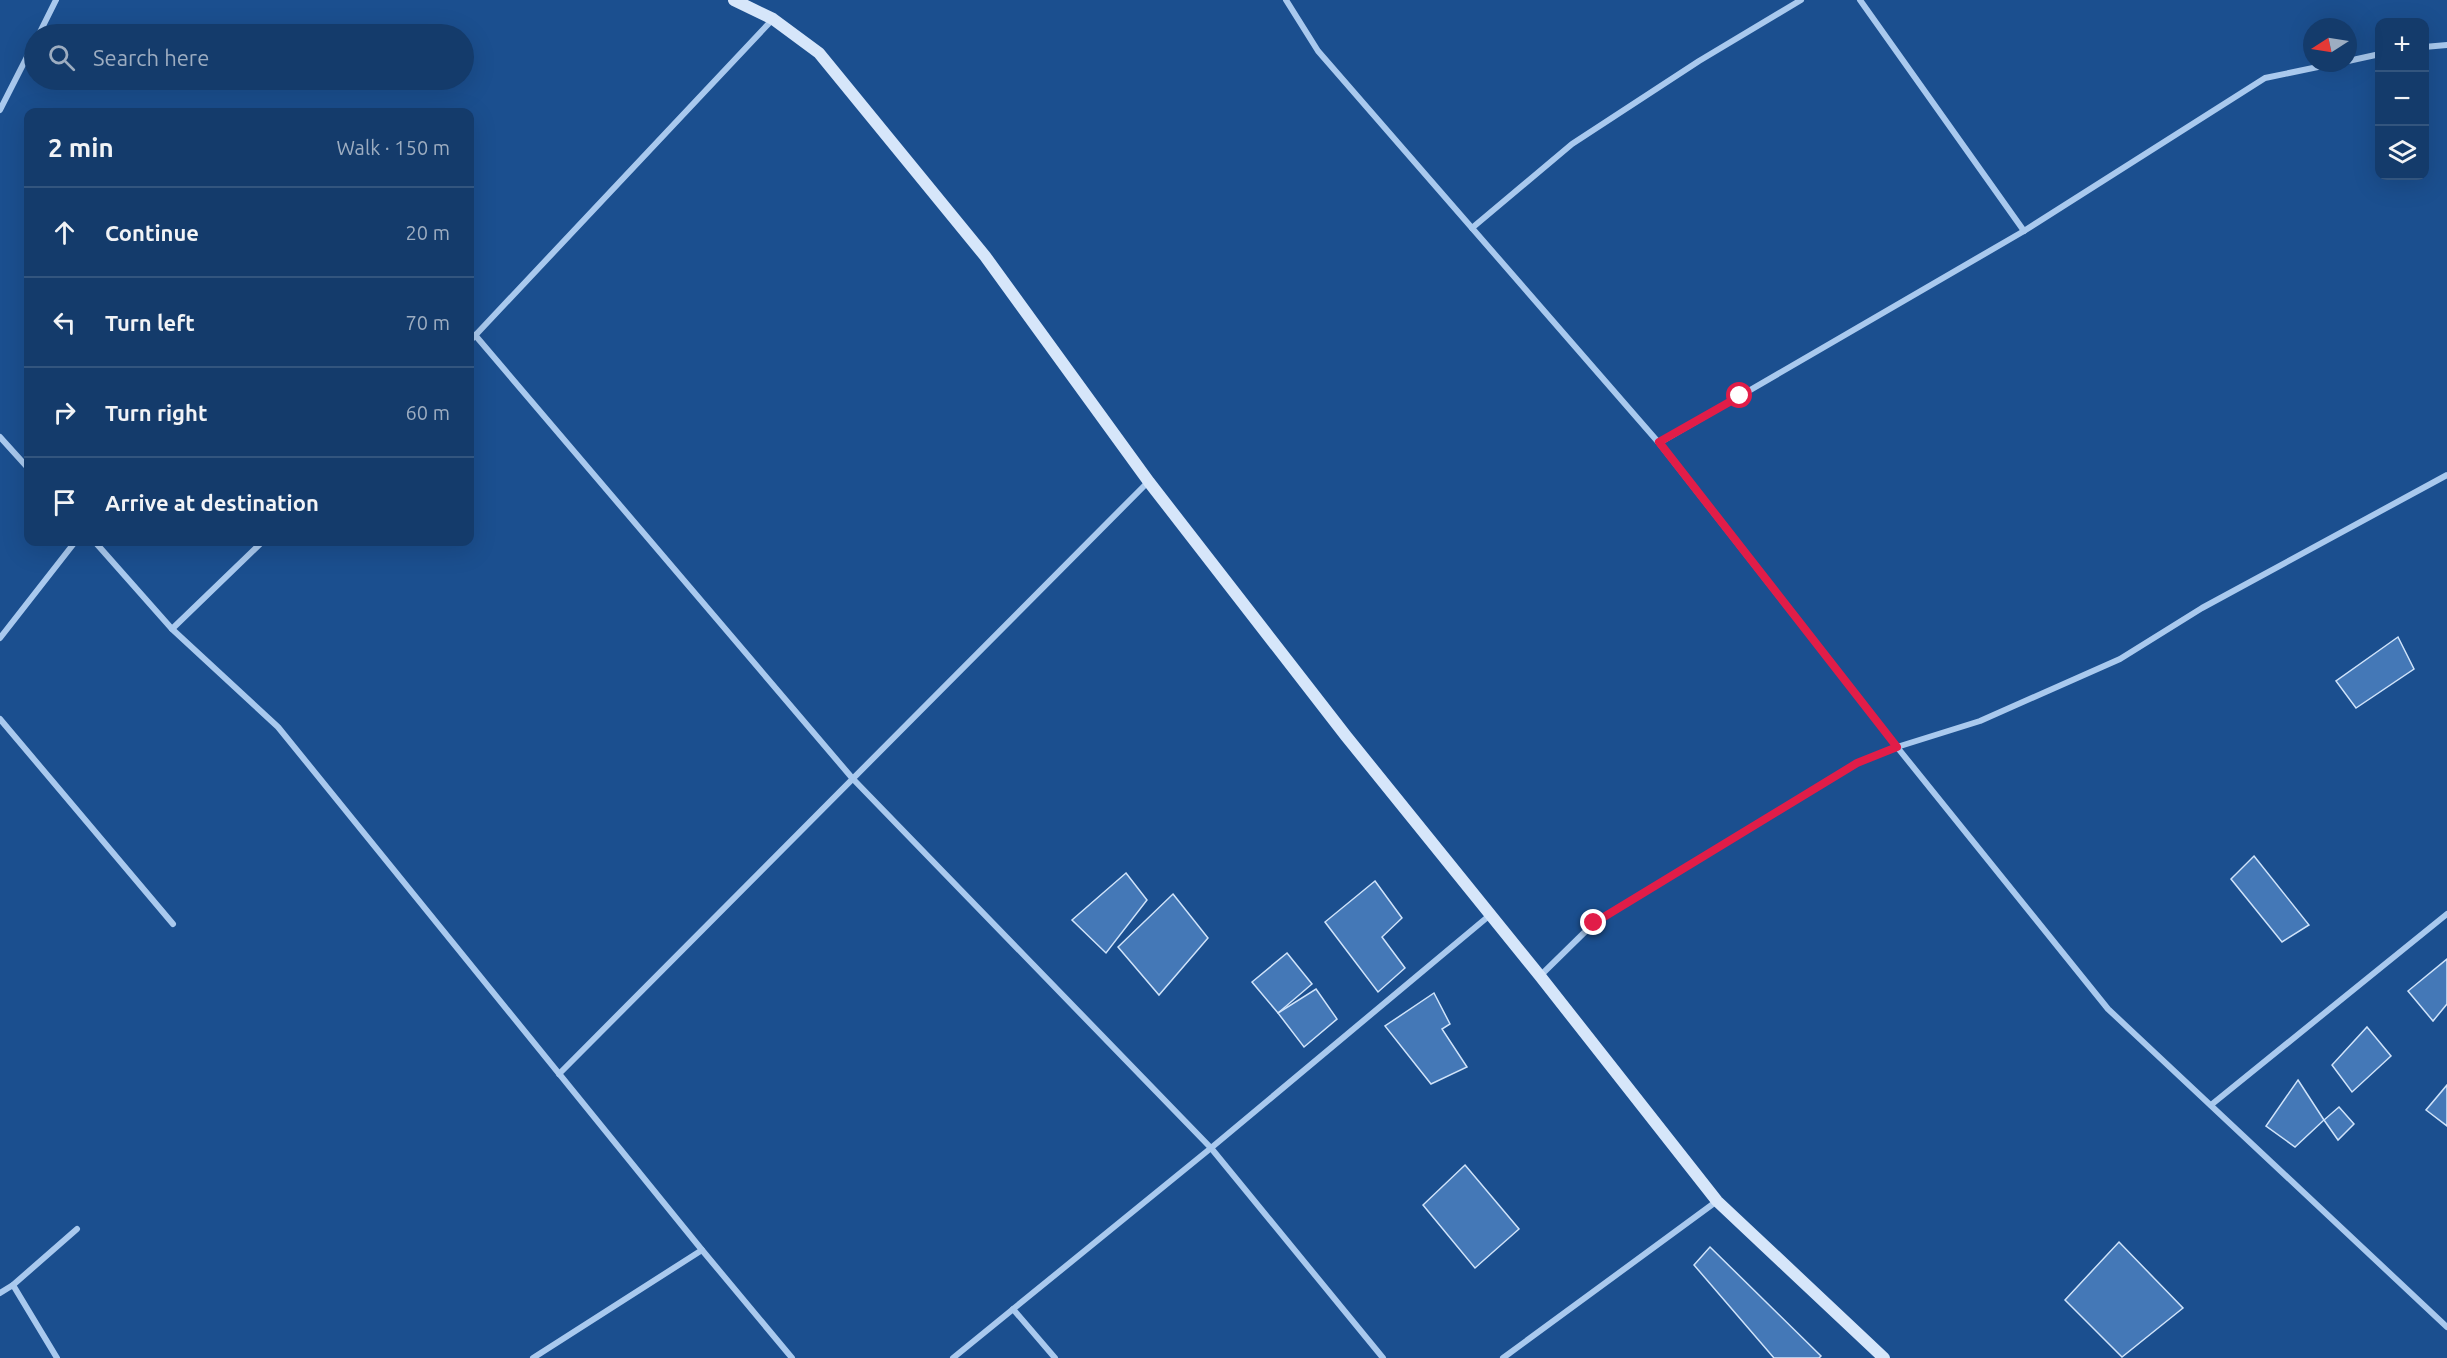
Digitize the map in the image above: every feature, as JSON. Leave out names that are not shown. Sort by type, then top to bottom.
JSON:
[{"type":"street","points":[[44,24],[56,0]]},
{"type":"street","points":[[734,0],[773,19],[819,53],[985,256],[1149,482],[1338,726],[1540,976],[1717,1201],[1884,1358]]},
{"type":"street","points":[[1286,0],[1318,51],[1659,442],[1897,747],[2108,1009],[2447,1327]]},
{"type":"street","points":[[1472,228],[1572,144],[1699,60],[1801,0]]},
{"type":"street","points":[[1860,0],[2024,231]]},
{"type":"street","points":[[773,19],[475,335],[853,779],[1211,1148],[1383,1358]]},
{"type":"street","points":[[2429,47],[2447,45]]},
{"type":"street","points":[[2357,59],[2375,55]]},
{"type":"street","points":[[0,110],[24,63]]},
{"type":"street","points":[[1659,442],[2024,231],[2265,78],[2303,70]]},
{"type":"street","points":[[0,437],[24,464]]},
{"type":"street","points":[[1540,976],[1594,923],[1857,763],[1897,747],[1980,722],[2120,659],[2202,608],[2447,475]]},
{"type":"street","points":[[559,1074],[1149,482]]},
{"type":"street","points":[[0,638],[72,546]]},
{"type":"street","points":[[99,546],[172,629],[278,727],[792,1358]]},
{"type":"street","points":[[172,629],[258,546]]},
{"type":"street","points":[[0,719],[173,924]]},
{"type":"street","points":[[2211,1105],[2447,914]]},
{"type":"street","points":[[952,1358],[1211,1148],[1490,915]]},
{"type":"street","points":[[1503,1358],[1717,1201]]},
{"type":"street","points":[[0,1293],[13,1285],[77,1229]]},
{"type":"street","points":[[533,1358],[702,1250]]},
{"type":"street","points":[[13,1285],[57,1358]]},
{"type":"street","points":[[1013,1309],[1055,1358]]},
{"type":"building","points":[[2398,637],[2414,669],[2356,708],[2336,681]]},
{"type":"building","points":[[2254,856],[2309,925],[2282,942],[2231,879]]},
{"type":"building","points":[[1126,873],[1147,900],[1106,953],[1072,920]]},
{"type":"building","points":[[1375,881],[1402,918],[1382,937],[1405,968],[1378,992],[1325,922]]},
{"type":"building","points":[[1173,894],[1208,938],[1159,995],[1118,947]]},
{"type":"building","points":[[1287,953],[1312,984],[1278,1013],[1252,982]]},
{"type":"building","points":[[2447,959],[2447,1004],[2433,1021],[2408,991]]},
{"type":"building","points":[[1316,989],[1337,1019],[1304,1047],[1278,1013]]},
{"type":"building","points":[[1434,993],[1450,1024],[1442,1029],[1467,1067],[1431,1084],[1385,1026]]},
{"type":"building","points":[[2367,1027],[2391,1056],[2352,1092],[2332,1065]]},
{"type":"building","points":[[2298,1080],[2324,1120],[2295,1147],[2266,1126]]},
{"type":"building","points":[[2447,1085],[2447,1126],[2426,1110]]},
{"type":"building","points":[[2339,1107],[2354,1124],[2338,1140],[2324,1120]]},
{"type":"building","points":[[1465,1165],[1519,1229],[1475,1268],[1423,1205]]},
{"type":"building","points":[[2119,1242],[2183,1308],[2122,1357],[2065,1300]]},
{"type":"building","points":[[1710,1247],[1821,1356],[1819,1358],[1774,1358],[1694,1265]]},
{"type":"route","points":[[1594,923],[1857,763],[1897,747],[1659,442],[1740,396]]}]
